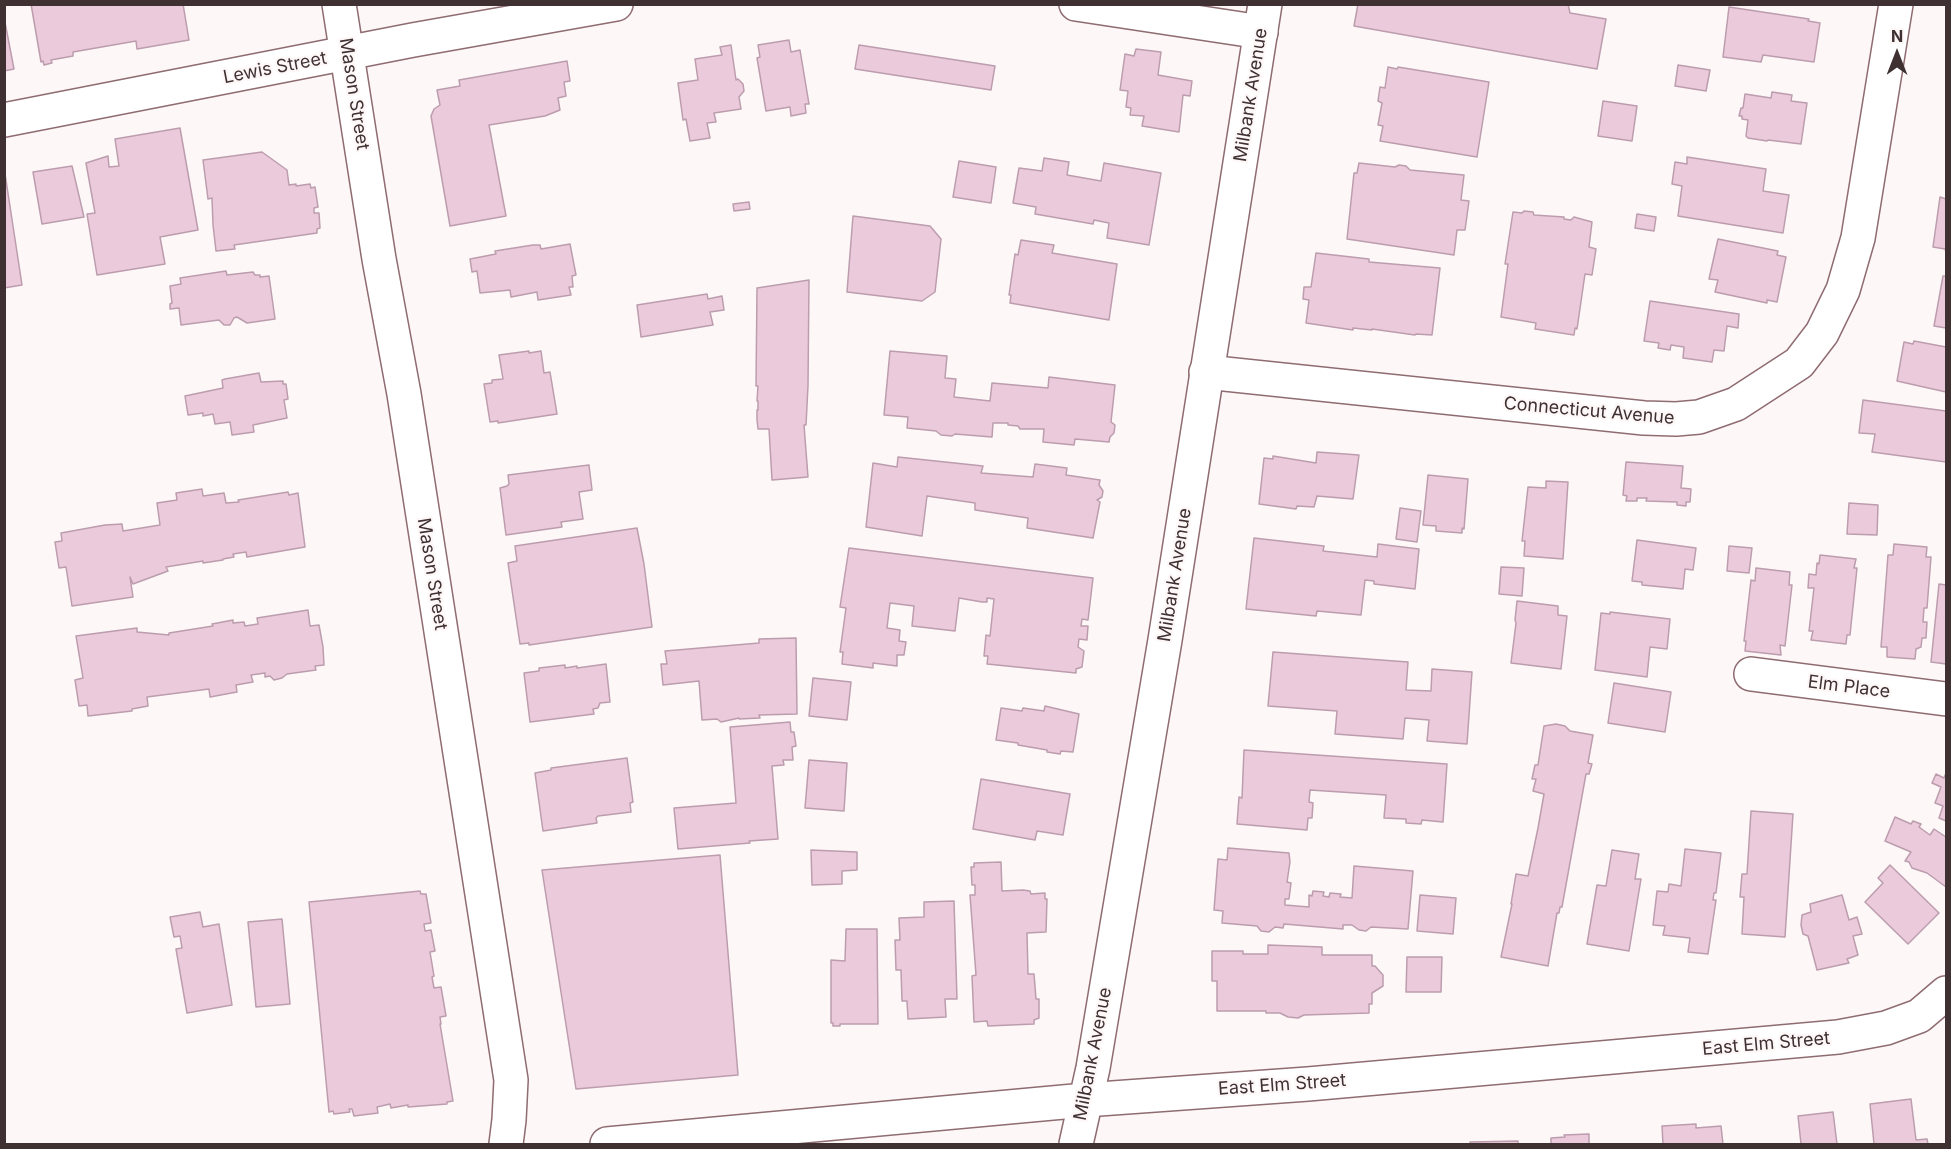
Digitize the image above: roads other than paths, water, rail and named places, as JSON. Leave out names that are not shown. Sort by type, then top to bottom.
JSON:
[{"type":"street","name":"Mason Street","points":[[339,4],[379,259],[404,394],[511,1080],[506,1144]]},
{"type":"street","name":"Lewis Street","points":[[4,120],[412,40],[616,4]]},
{"type":"street","points":[[1076,4],[1263,18]]},
{"type":"street","name":"Connecticut Avenue","points":[[1206,372],[1644,418],[1699,417],[1736,404],[1799,363],[1822,333],[1843,290],[1858,238],[1896,4]]},
{"type":"street","name":"Milbank Avenue","points":[[1076,1144],[1093,1068],[1165,640],[1263,18]]},
{"type":"street","name":"Elm Place","points":[[1751,674],[1947,699]]},
{"type":"street","name":"East Elm Street","points":[[608,1144],[1085,1100],[1308,1084],[1838,1037],[1886,1028],[1919,1016],[1947,993]]}]
